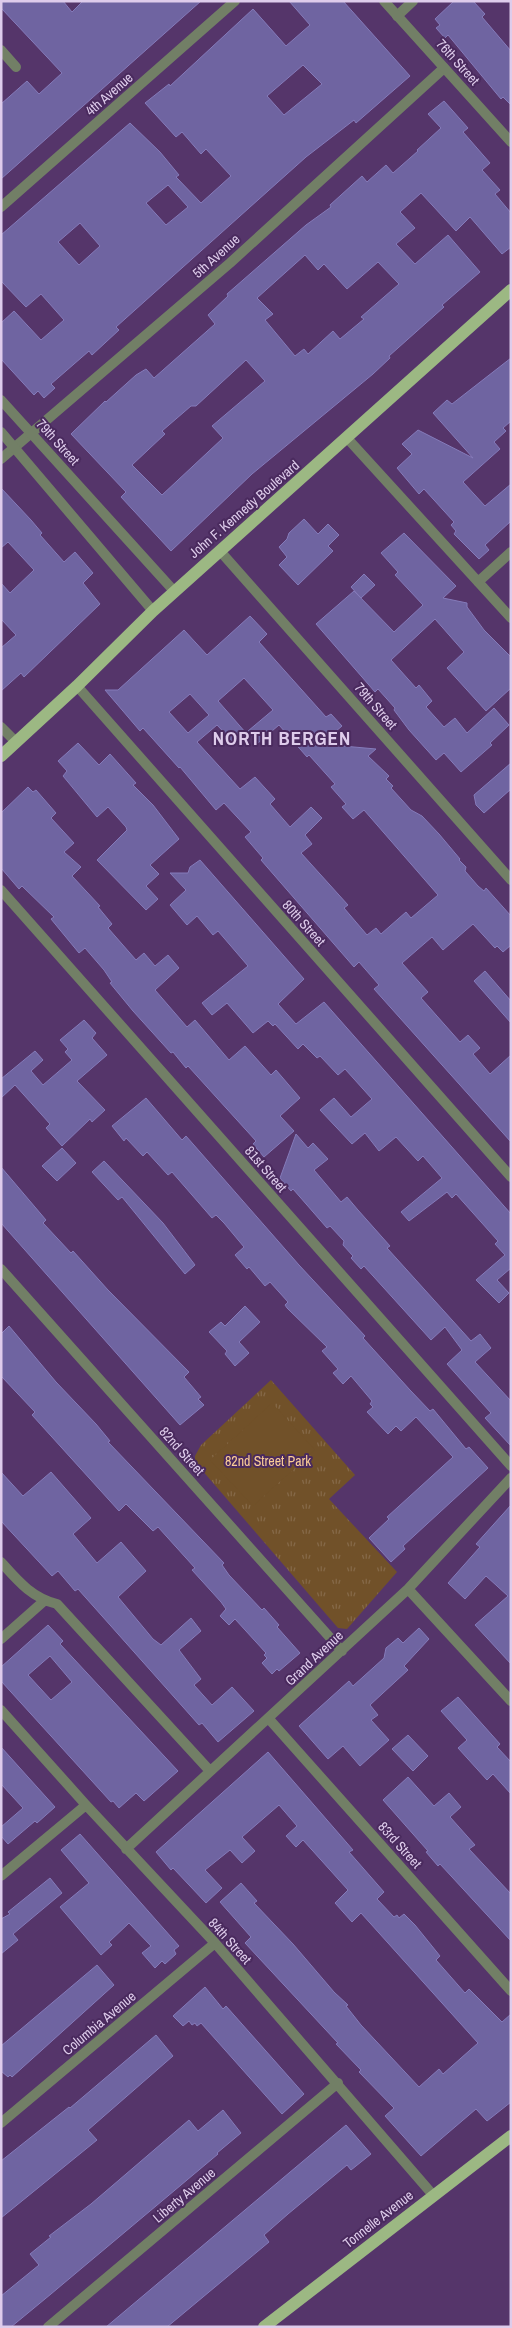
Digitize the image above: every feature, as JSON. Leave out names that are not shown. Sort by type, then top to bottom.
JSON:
[{"type":"main road","name":"John F. Kennedy Boulevard","points":[[1,756],[77,686],[153,610],[511,290]]},
{"type":"main road","name":"Tonnelle Avenue","points":[[265,2326],[511,2136]]},
{"type":"street","name":"4th Avenue","points":[[1,207],[235,1]]},
{"type":"street","name":"76th Street","points":[[384,1],[511,142]]},
{"type":"street","points":[[397,16],[413,1]]},
{"type":"street","points":[[1,50],[16,67]]},
{"type":"street","name":"5th Avenue","points":[[1,459],[230,263],[444,68]]},
{"type":"street","name":"79th Street","points":[[1,400],[174,591]]},
{"type":"street","points":[[1,432],[153,610]]},
{"type":"street","points":[[347,438],[511,618]]},
{"type":"street","name":"79th Street","points":[[220,551],[511,880]]},
{"type":"street","points":[[478,582],[511,552]]},
{"type":"street","name":"80th Street","points":[[77,686],[511,1177]]},
{"type":"street","points":[[1,727],[16,742]]},
{"type":"street","name":"81st Street","points":[[1,890],[511,1466]]},
{"type":"street","name":"82nd Street","points":[[1,1269],[342,1651]]},
{"type":"street","name":"Grand Avenue","points":[[126,1848],[408,1589],[511,1478]]},
{"type":"street","points":[[1,1562],[25,1590],[44,1601],[57,1604],[210,1771]]},
{"type":"street","points":[[408,1589],[511,1701]]},
{"type":"street","points":[[1,1639],[44,1601]]},
{"type":"street","name":"84th Street","points":[[1,1710],[86,1805],[215,1943],[433,2195]]},
{"type":"street","name":"83rd Street","points":[[269,1718],[511,1990]]},
{"type":"street","points":[[1,1876],[86,1805]]},
{"type":"street","name":"Columbia Avenue","points":[[1,2123],[215,1943]]},
{"type":"street","name":"Liberty Avenue","points":[[48,2327],[338,2083]]},
{"type":"green space","name":"82nd Street Park","points":[[271,1380],[355,1475],[329,1499],[397,1572],[347,1629],[338,1628],[195,1462],[195,1456],[201,1445]]},
{"type":"green space","points":[[272,1403],[315,1450],[253,1506],[210,1460]]},
{"type":"building","points":[[1,1],[63,1],[72,12],[83,1],[201,1],[1,179],[1,104],[27,81],[39,94],[62,73],[1,8]]},
{"type":"building","points":[[289,1],[343,1],[410,76],[356,123],[354,120],[306,157],[116,327],[119,330],[92,355],[89,351],[51,384],[55,388],[44,398],[38,391],[34,395],[1,359],[1,323],[14,311],[41,340],[64,320],[41,294],[26,307],[1,281],[1,235],[130,123],[160,152],[179,175],[176,177],[201,203],[231,176],[206,149],[201,154],[182,132],[176,137],[145,103],[169,84],[170,86],[253,9],[286,46],[310,25]],"holes":[[[303,65],[322,84],[284,115],[267,96]],[[168,185],[188,207],[166,225],[146,203]],[[80,223],[100,246],[79,265],[58,242]]]},
{"type":"building","points":[[454,1],[473,1],[485,14],[482,17],[511,51],[511,105],[503,97],[501,99],[448,35],[445,38],[436,28],[440,25],[435,19]]},
{"type":"building","points":[[444,101],[468,128],[463,132],[490,163],[482,170],[500,190],[495,194],[511,213],[511,247],[502,254],[470,217],[456,231],[421,193],[400,212],[415,228],[396,244],[415,264],[448,235],[480,272],[442,305],[444,307],[389,356],[390,358],[373,374],[252,474],[171,551],[121,497],[126,492],[71,434],[105,401],[136,375],[146,369],[154,378],[215,324],[208,315],[228,296],[227,294],[306,225],[331,207],[330,205],[362,176],[367,182],[386,165],[393,173],[418,151],[441,128],[428,114]],"holes":[[[305,255],[318,270],[324,264],[347,289],[378,262],[399,284],[361,317],[364,319],[340,339],[333,331],[308,354],[304,349],[295,356],[265,320],[273,314],[257,298]],[[246,360],[265,381],[212,426],[223,438],[162,495],[132,465],[165,434],[162,431],[191,406],[196,406]]]},
{"type":"building","points":[[511,358],[511,421],[503,428],[506,431],[494,442],[500,449],[463,482],[485,506],[511,484],[511,521],[485,545],[489,550],[479,559],[454,534],[456,531],[451,525],[454,522],[424,489],[419,494],[397,468],[412,454],[402,444],[418,430],[473,458],[433,413],[447,400],[452,404]]},
{"type":"building","points":[[1,488],[31,520],[42,533],[40,535],[64,562],[75,552],[93,573],[83,583],[100,604],[24,677],[21,673],[1,691],[1,648],[16,635],[1,619],[1,583],[10,593],[34,570],[8,542],[1,548]]},
{"type":"building","points":[[304,519],[318,534],[328,524],[339,535],[328,546],[333,551],[298,585],[279,565],[287,557],[279,547],[287,539],[289,533]]},
{"type":"building","points":[[404,533],[456,586],[443,598],[467,603],[467,607],[484,630],[511,657],[511,688],[486,711],[447,668],[464,652],[435,619],[391,660],[416,688],[419,685],[432,701],[426,707],[444,727],[455,718],[467,733],[494,708],[509,725],[490,743],[492,745],[461,772],[444,753],[436,760],[409,730],[394,710],[395,708],[378,689],[375,692],[316,624],[354,591],[394,632],[423,605],[395,575],[398,572],[381,553]]},
{"type":"building","points":[[364,574],[375,585],[361,598],[351,587]]},
{"type":"building","points":[[250,616],[267,634],[259,642],[326,717],[331,714],[342,726],[321,744],[376,749],[368,756],[389,776],[386,779],[393,786],[391,788],[411,810],[422,816],[439,834],[466,867],[465,871],[478,886],[484,891],[486,888],[511,916],[511,945],[503,952],[497,946],[495,948],[473,924],[443,950],[432,937],[402,963],[428,992],[421,998],[460,1042],[468,1035],[480,1048],[473,1054],[490,1074],[511,1055],[511,1142],[374,989],[379,985],[359,962],[354,967],[261,860],[263,858],[245,837],[251,832],[224,803],[216,810],[180,767],[143,728],[140,731],[105,690],[118,690],[184,630],[207,655]],"holes":[[[244,678],[273,710],[248,731],[258,743],[279,725],[307,757],[309,755],[335,784],[331,787],[346,804],[342,807],[353,819],[364,810],[438,895],[411,918],[406,912],[381,934],[376,928],[367,935],[344,908],[348,905],[301,853],[312,844],[305,835],[322,818],[311,807],[290,827],[270,804],[275,799],[255,777],[240,789],[197,742],[217,725],[235,744],[246,733],[218,701]],[[190,694],[209,715],[188,733],[169,712]]]},
{"type":"building","points":[[78,743],[99,765],[110,754],[136,783],[133,785],[153,805],[179,839],[150,865],[159,874],[146,886],[158,899],[146,910],[97,860],[127,830],[108,807],[97,817],[63,776],[67,771],[58,761]]},
{"type":"building","points":[[511,763],[511,789],[484,813],[476,805],[474,795]]},
{"type":"building","points":[[28,787],[33,792],[36,790],[56,813],[51,818],[74,843],[64,852],[81,867],[72,876],[100,906],[98,907],[112,924],[108,928],[136,960],[144,953],[155,966],[168,955],[179,968],[155,990],[187,1027],[195,1020],[229,1060],[245,1046],[271,1075],[276,1070],[300,1098],[280,1116],[294,1131],[264,1157],[253,1144],[256,1141],[188,1066],[186,1068],[133,1011],[110,983],[112,982],[104,970],[85,948],[79,953],[51,919],[54,917],[22,886],[19,889],[1,868],[1,813]]},
{"type":"building","points":[[200,860],[304,979],[278,1004],[296,1024],[324,1002],[511,1214],[511,1268],[497,1280],[509,1293],[499,1303],[476,1280],[505,1255],[495,1244],[498,1241],[456,1194],[452,1198],[447,1192],[409,1221],[401,1212],[442,1178],[423,1156],[418,1161],[396,1137],[379,1151],[365,1133],[352,1144],[320,1110],[334,1098],[351,1117],[372,1099],[345,1069],[338,1075],[320,1056],[317,1058],[303,1044],[298,1049],[275,1024],[273,1026],[268,1021],[253,1033],[227,1003],[212,1015],[202,1003],[248,966],[218,931],[213,935],[197,916],[187,925],[170,905],[186,890],[170,873],[188,873],[190,867]]},
{"type":"building","points":[[485,971],[511,1001],[511,1023],[474,981]]},
{"type":"building","points":[[84,1020],[96,1033],[92,1038],[107,1055],[77,1081],[105,1110],[92,1122],[90,1119],[62,1146],[46,1128],[50,1124],[15,1085],[1,1098],[1,1079],[35,1051],[43,1060],[31,1071],[43,1085],[72,1060],[65,1052],[68,1049],[60,1040]]},
{"type":"building","points":[[146,1098],[182,1140],[186,1136],[299,1265],[365,1336],[363,1338],[410,1390],[430,1411],[433,1409],[466,1449],[469,1447],[488,1468],[403,1546],[405,1549],[391,1562],[369,1538],[389,1519],[387,1517],[453,1457],[416,1417],[401,1431],[396,1426],[388,1434],[367,1412],[373,1407],[370,1404],[372,1401],[351,1376],[343,1384],[333,1373],[338,1369],[322,1351],[327,1347],[287,1308],[285,1305],[288,1302],[270,1282],[265,1286],[249,1267],[247,1269],[235,1255],[244,1247],[224,1223],[216,1215],[212,1218],[172,1172],[168,1175],[147,1152],[143,1156],[126,1138],[124,1141],[112,1126]]},
{"type":"building","points":[[296,1134],[308,1148],[313,1143],[328,1159],[314,1170],[341,1202],[347,1197],[390,1246],[387,1248],[471,1341],[480,1334],[491,1348],[475,1362],[511,1401],[511,1446],[485,1418],[491,1413],[447,1364],[462,1350],[445,1327],[431,1340],[364,1266],[361,1269],[351,1258],[353,1256],[343,1245],[344,1241],[330,1226],[327,1228],[293,1189],[291,1191],[280,1178]]},
{"type":"building","points":[[62,1148],[76,1163],[57,1181],[42,1166]]},
{"type":"building","points":[[104,1161],[163,1223],[195,1265],[185,1274],[122,1197],[118,1200],[92,1172]]},
{"type":"building","points":[[1,1167],[46,1220],[43,1223],[71,1253],[73,1251],[108,1290],[189,1372],[184,1377],[201,1397],[198,1399],[204,1405],[180,1425],[1,1223]]},
{"type":"building","points":[[245,1306],[260,1322],[239,1342],[249,1353],[235,1366],[225,1354],[227,1351],[209,1332],[221,1322],[225,1326]]},
{"type":"building","points":[[9,1326],[56,1382],[96,1424],[110,1441],[108,1442],[224,1563],[222,1565],[229,1575],[279,1625],[277,1627],[300,1653],[279,1671],[277,1669],[272,1674],[262,1663],[267,1658],[264,1655],[266,1653],[235,1619],[229,1625],[220,1616],[226,1609],[192,1570],[195,1568],[158,1527],[153,1531],[126,1504],[119,1511],[32,1415],[35,1412],[1,1376],[1,1334]]},
{"type":"building","points":[[1,1472],[23,1496],[51,1472],[91,1518],[73,1534],[97,1563],[121,1542],[146,1571],[118,1597],[153,1639],[161,1645],[191,1618],[201,1631],[179,1650],[201,1679],[194,1685],[212,1705],[232,1687],[254,1711],[218,1742],[202,1723],[199,1725],[78,1589],[75,1591],[58,1571],[52,1576],[1,1521]]},
{"type":"building","points":[[511,1505],[511,1664],[475,1625],[508,1596],[486,1576],[465,1599],[448,1583],[480,1547],[476,1544]]},
{"type":"building","points":[[48,1625],[63,1641],[60,1644],[178,1771],[144,1801],[136,1793],[119,1808],[113,1801],[111,1802],[1,1681],[1,1667]],"holes":[[[50,1656],[72,1682],[51,1700],[28,1675]]]},
{"type":"building","points":[[419,1628],[429,1639],[404,1666],[408,1670],[370,1705],[378,1715],[371,1720],[389,1740],[360,1766],[343,1746],[328,1759],[299,1726],[349,1681],[353,1686],[384,1658],[386,1648],[398,1638],[403,1643]]},
{"type":"building","points":[[458,1697],[500,1744],[497,1747],[511,1762],[511,1794],[493,1774],[487,1780],[458,1748],[467,1740],[441,1711]]},
{"type":"building","points":[[408,1735],[428,1756],[413,1771],[392,1749]]},
{"type":"building","points":[[1,1747],[55,1807],[8,1844],[1,1836],[1,1827],[23,1808],[1,1784]]},
{"type":"building","points":[[268,1752],[353,1850],[349,1852],[384,1892],[377,1899],[394,1917],[397,1915],[399,1918],[404,1914],[415,1925],[440,1956],[436,1960],[465,1993],[469,1989],[502,2022],[511,2014],[511,2102],[487,2121],[476,2109],[421,2156],[385,2116],[394,2108],[359,2072],[361,2070],[336,2044],[338,2043],[245,1943],[251,1937],[220,1902],[241,1883],[257,1901],[254,1903],[348,2005],[346,2006],[361,2025],[419,2087],[439,2069],[443,2074],[478,2043],[361,1913],[352,1922],[335,1903],[348,1890],[303,1840],[296,1847],[286,1836],[297,1826],[279,1805],[242,1837],[255,1851],[242,1863],[230,1850],[205,1870],[222,1888],[206,1903],[173,1868],[171,1870],[156,1852]]},
{"type":"building","points":[[408,1777],[434,1806],[449,1793],[461,1807],[450,1817],[475,1845],[469,1849],[511,1894],[511,1941],[440,1864],[438,1866],[426,1852],[428,1851],[383,1800]]},
{"type":"building","points":[[80,1834],[179,1946],[174,1950],[176,1954],[165,1964],[162,1961],[155,1968],[142,1953],[151,1946],[129,1923],[109,1942],[112,1945],[101,1955],[60,1907],[89,1883],[61,1850]]},
{"type":"building","points":[[50,1878],[62,1893],[13,1934],[18,1940],[1,1954],[1,1919],[10,1914],[8,1912]]},
{"type":"building","points":[[97,1965],[114,1985],[12,2077],[10,2075],[8,2077],[1,2071],[1,2046]]},
{"type":"building","points":[[205,1987],[223,2009],[226,2006],[304,2094],[282,2114],[201,2023],[197,2026],[195,2023],[192,2025],[189,2021],[183,2026],[173,2016]]},
{"type":"building","points":[[156,2035],[173,2056],[88,2130],[97,2140],[1,2218],[1,2161],[70,2108]]},
{"type":"building","points":[[223,2110],[241,2133],[11,2327],[1,2327],[1,2296],[39,2265],[30,2254],[51,2237],[49,2236],[91,2204],[189,2120],[198,2131]]},
{"type":"building","points":[[346,2125],[371,2154],[351,2170],[347,2165],[288,2214],[264,2235],[269,2242],[167,2327],[106,2327]]},
{"type":"district","name":"NORTH BERGEN","points":[[282,738]]}]
